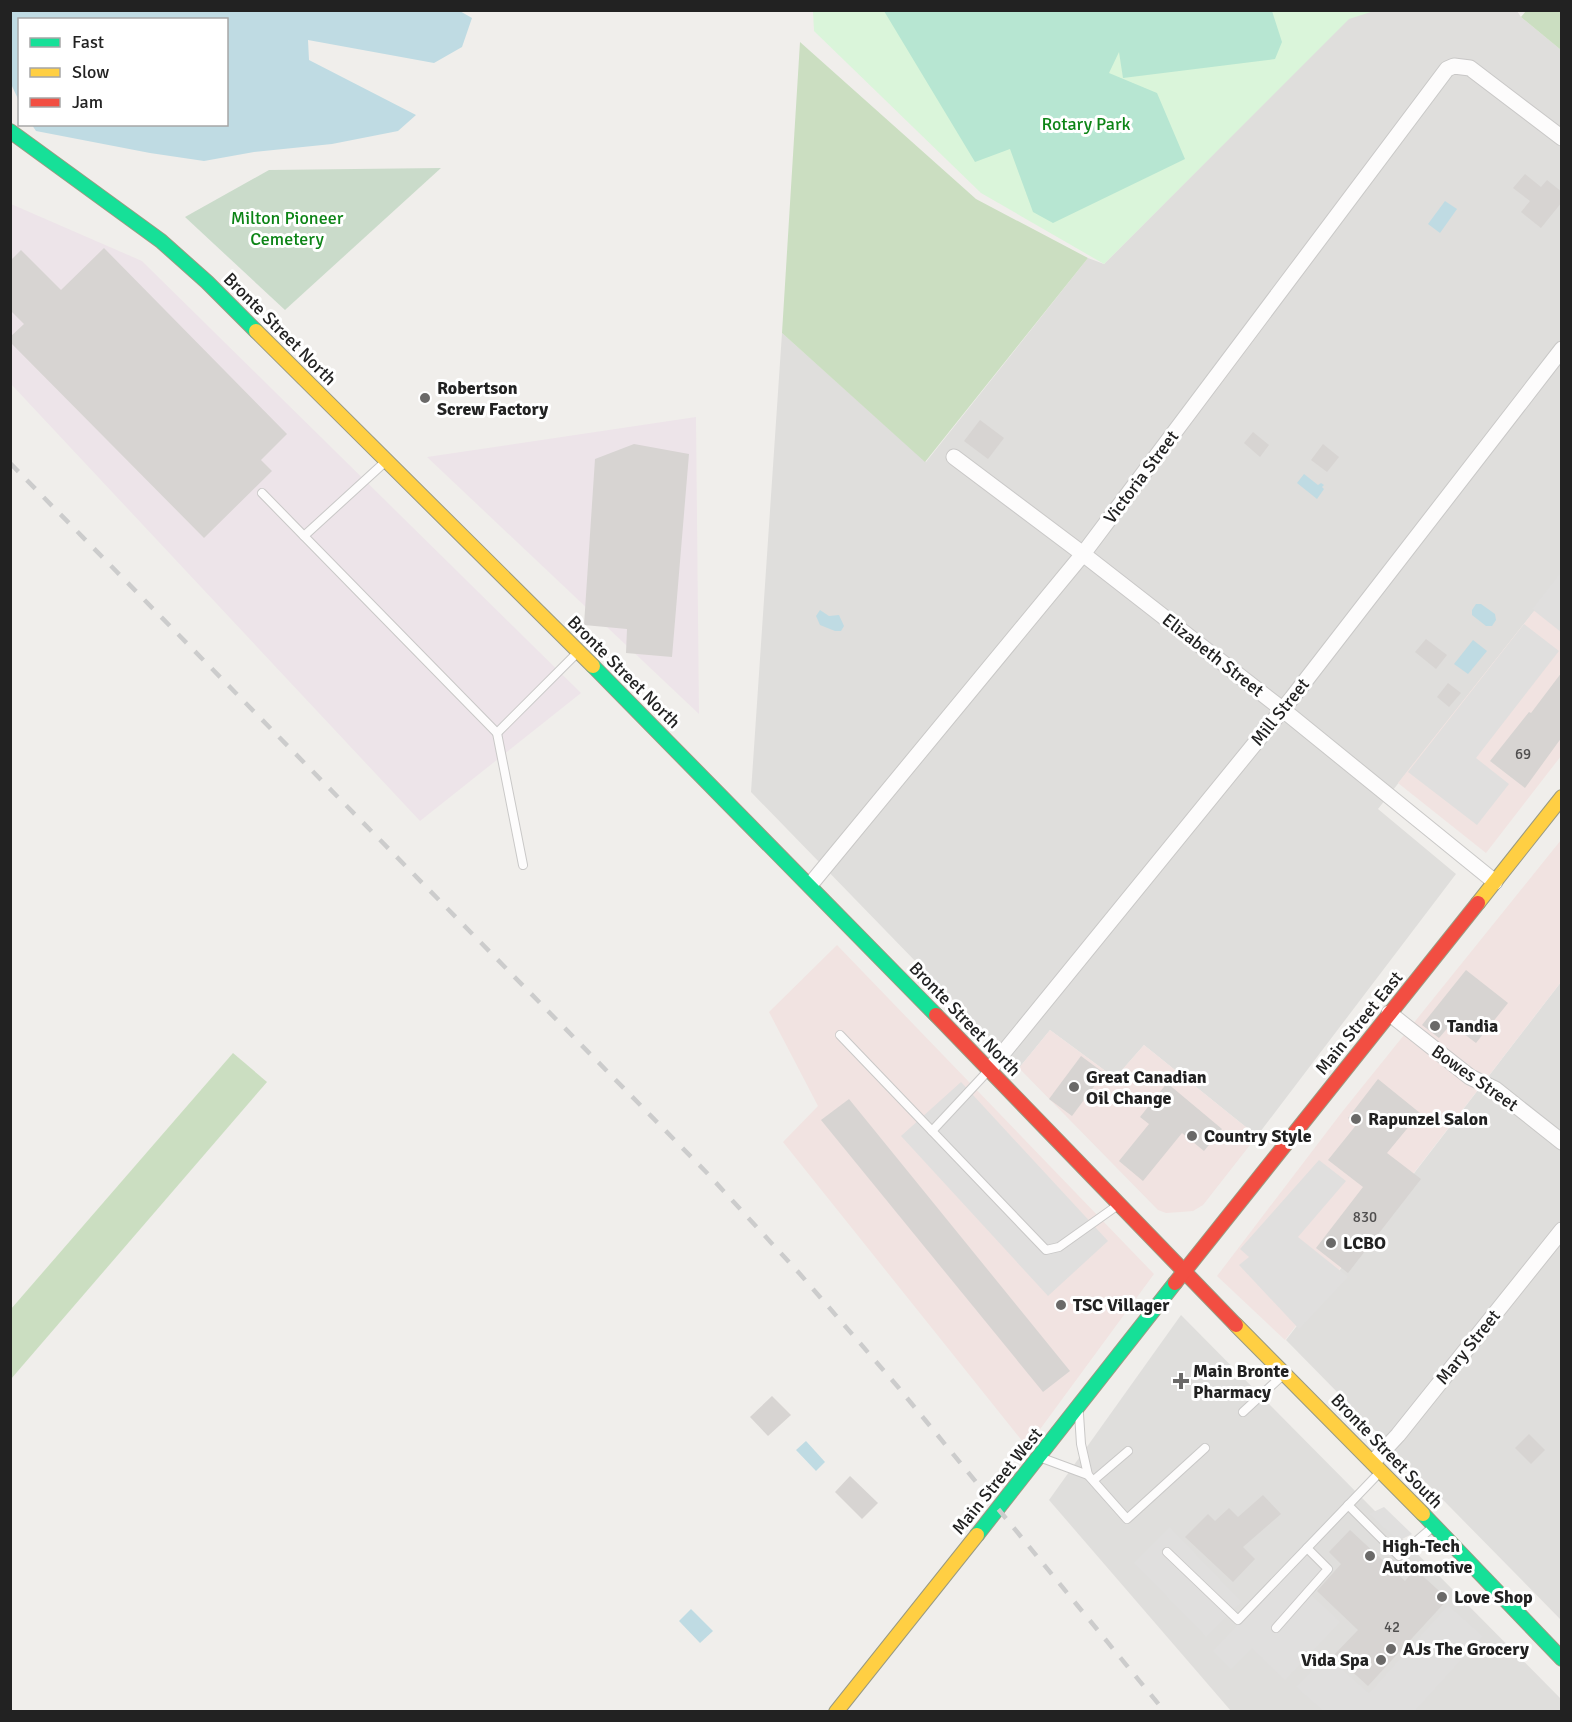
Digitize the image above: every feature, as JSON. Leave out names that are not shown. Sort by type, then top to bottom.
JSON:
[{"type":"main road","name":"Bronte Street North","points":[[10,131],[134,221],[190,265],[810,885],[1184,1270]]},
{"type":"main road","name":"Main Street East","points":[[1184,1270],[1562,797]]},
{"type":"main road","name":"Bronte Street South","points":[[1184,1270],[1561,1658]]},
{"type":"main road","name":"Main Street West","points":[[836,1712],[1184,1270]]},
{"type":"street","name":"Victoria Street","points":[[810,885],[1083,554],[1448,69],[1462,66],[1479,74],[1562,138]]},
{"type":"street","name":"Mill Street","points":[[990,1069],[1282,709],[1562,349]]},
{"type":"street","name":"Elizabeth Street","points":[[954,456],[1282,709],[1495,882]]},
{"type":"street","name":"Bowes Street","points":[[1389,1013],[1470,1077],[1495,1089],[1562,1142]]},
{"type":"street","name":"Mary Street","points":[[1377,1467],[1398,1435],[1562,1230]]},
{"type":"lane","points":[[304,536],[387,461]]},
{"type":"lane","points":[[262,493],[497,733],[523,865]]},
{"type":"lane","points":[[497,733],[579,652]]},
{"type":"lane","points":[[840,1035],[1046,1250],[1059,1247],[1119,1204]]},
{"type":"lane","points":[[932,1131],[990,1069]]},
{"type":"lane","points":[[1243,1412],[1286,1373]]},
{"type":"lane","points":[[1079,1406],[1081,1443],[1091,1478],[1127,1520],[1205,1448]]},
{"type":"lane","points":[[1091,1478],[1128,1451]]},
{"type":"lane","points":[[1039,1456],[1091,1478]]},
{"type":"lane","points":[[1167,1552],[1238,1620],[1348,1505],[1377,1467]]},
{"type":"lane","points":[[1348,1505],[1399,1557],[1435,1526]]},
{"type":"lane","points":[[1276,1628],[1328,1569],[1307,1548]]},
{"type":"shaded area","points":[[1374,10],[1517,11],[1521,17],[1561,50],[1561,577],[1378,809],[1456,874],[1257,1136],[1144,1045],[1115,1078],[1050,1030],[1019,1068],[751,792],[782,333],[926,462],[1088,258],[1104,264],[1349,18]]},
{"type":"shaded area","points":[[11,204],[142,261],[581,693],[420,821],[11,384]]},
{"type":"shaded area","points":[[696,417],[699,714],[427,457]]},
{"type":"shaded area","points":[[1561,572],[1561,632],[1532,609]]},
{"type":"shaded area","points":[[1561,577],[1561,756],[1486,853],[1398,783]]},
{"type":"shaded area","points":[[1524,624],[1559,651],[1476,758],[1509,784],[1477,825],[1408,772]]},
{"type":"shaded area","points":[[1561,840],[1561,982],[1285,1340],[1217,1276],[1342,1112]]},
{"type":"shaded area","points":[[837,945],[1154,1274],[1027,1447],[783,1142],[818,1106],[769,1012]]},
{"type":"shaded area","points":[[1561,982],[1561,1620],[1286,1340]]},
{"type":"shaded area","points":[[1050,1030],[1115,1078],[1144,1045],[1257,1136],[1203,1205],[1193,1211],[1166,1213],[1158,1210],[1019,1068]]},
{"type":"shaded area","points":[[961,1082],[1108,1241],[1048,1296],[901,1136]]},
{"type":"shaded area","points":[[1319,1160],[1346,1181],[1298,1237],[1348,1277],[1299,1329],[1239,1265],[1249,1257],[1240,1249]]},
{"type":"shaded area","points":[[1181,1315],[1561,1699],[1561,1711],[1231,1711],[1049,1500]]},
{"type":"shaded area","points":[[1384,1507],[1412,1534],[1398,1541],[1369,1514]]},
{"type":"shaded area","points":[[1170,1527],[1242,1602],[1206,1637],[1134,1563]]},
{"type":"shaded area","points":[[1313,1546],[1334,1566],[1309,1593],[1340,1622],[1285,1680],[1252,1648],[1231,1669],[1213,1651]]},
{"type":"shaded area","points":[[1448,1605],[1483,1636],[1415,1711],[1323,1711],[1296,1687],[1326,1655],[1369,1693]]},
{"type":"green space","name":"Rotary Park","points":[[813,11],[1374,11],[1349,19],[1104,264],[981,193],[814,31]]},
{"type":"green space","name":"Rotary Park","points":[[884,11],[1272,11],[1282,42],[1275,59],[1123,78],[1119,52],[1109,73],[1157,93],[1185,159],[1053,223],[1033,212],[1010,149],[975,162]]},
{"type":"green space","points":[[1526,11],[1561,11],[1561,50],[1521,17]]},
{"type":"green space","points":[[800,42],[976,199],[1088,258],[925,462],[782,333]]},
{"type":"green space","name":"Milton Pioneer Cemetery","points":[[441,168],[285,310],[185,217],[269,170]]},
{"type":"green space","points":[[233,1053],[267,1082],[11,1379],[11,1309]]},
{"type":"water","points":[[458,10],[472,18],[462,47],[434,63],[308,40],[309,60],[416,115],[398,131],[332,144],[254,152],[204,161],[36,131],[33,126],[228,126],[228,18],[18,18],[18,99],[11,84],[11,11]]},
{"type":"water","points":[[1445,201],[1457,209],[1440,233],[1428,224]]},
{"type":"water","points":[[1304,474],[1318,485],[1321,483],[1324,485],[1317,499],[1297,483]]},
{"type":"water","points":[[1476,604],[1481,604],[1495,614],[1496,620],[1492,626],[1486,626],[1472,615]]},
{"type":"water","points":[[820,610],[829,616],[839,615],[844,626],[841,631],[820,625],[816,616]]},
{"type":"water","points":[[1473,640],[1487,651],[1468,674],[1454,664]]},
{"type":"water","points":[[806,1441],[825,1462],[816,1471],[796,1450]]},
{"type":"water","points":[[691,1609],[713,1631],[700,1643],[679,1621]]},
{"type":"building","points":[[1525,174],[1541,187],[1547,180],[1562,192],[1562,202],[1541,228],[1521,212],[1530,201],[1513,188]]},
{"type":"building","points":[[104,248],[287,434],[261,460],[272,471],[204,538],[10,342],[10,337],[24,324],[10,310],[10,261],[21,250],[61,290]]},
{"type":"building","points":[[980,420],[1004,438],[988,459],[964,441]]},
{"type":"building","points":[[1253,432],[1269,445],[1260,457],[1244,443]]},
{"type":"building","points":[[634,444],[689,454],[672,657],[626,653],[627,629],[584,625],[595,459]]},
{"type":"building","points":[[1323,444],[1339,457],[1327,472],[1311,460]]},
{"type":"building","points":[[1426,639],[1447,655],[1436,669],[1415,652]]},
{"type":"building","points":[[1562,672],[1562,737],[1525,788],[1490,761]]},
{"type":"building","points":[[1448,683],[1461,693],[1449,707],[1437,697]]},
{"type":"building","points":[[1466,970],[1508,1003],[1476,1043],[1451,1024],[1439,1038],[1422,1025]]},
{"type":"building","points":[[1081,1056],[1104,1073],[1072,1116],[1049,1099]]},
{"type":"building","points":[[1378,1079],[1420,1113],[1387,1153],[1421,1179],[1348,1273],[1316,1248],[1363,1187],[1328,1160],[1357,1124],[1348,1118]]},
{"type":"building","points":[[1167,1083],[1222,1129],[1204,1151],[1182,1133],[1143,1181],[1119,1161],[1149,1124],[1140,1117]]},
{"type":"building","points":[[849,1099],[1070,1371],[1043,1392],[821,1120]]},
{"type":"building","points":[[772,1396],[791,1415],[768,1436],[750,1417]]},
{"type":"building","points":[[1529,1434],[1545,1450],[1531,1464],[1515,1448]]},
{"type":"building","points":[[850,1476],[878,1503],[862,1519],[835,1492]]},
{"type":"building","points":[[1263,1495],[1281,1514],[1243,1547],[1255,1559],[1233,1582],[1185,1537],[1208,1514],[1215,1521],[1229,1508],[1238,1517]]},
{"type":"building","points":[[1350,1530],[1405,1581],[1415,1569],[1448,1599],[1368,1686],[1334,1655],[1358,1630],[1317,1591],[1341,1564],[1329,1552]]},
{"type":"railway","points":[[10,463],[707,1173],[800,1274],[898,1387],[1165,1712]]},
{"type":"traffic: fast","points":[[10,131],[161,241],[207,282],[256,331]]},
{"type":"traffic: fast","points":[[593,666],[936,1015]]},
{"type":"traffic: fast","points":[[977,1535],[1175,1283]]},
{"type":"traffic: fast","points":[[1423,1514],[1562,1659]]},
{"type":"traffic: slow","points":[[256,331],[593,666]]},
{"type":"traffic: slow","points":[[1478,903],[1562,797]]},
{"type":"traffic: slow","points":[[1236,1325],[1423,1514]]},
{"type":"traffic: slow","points":[[836,1712],[977,1535]]},
{"type":"traffic: jam","points":[[1175,1283],[1478,903]]},
{"type":"traffic: jam","points":[[936,1015],[1236,1325]]},
{"type":"place","name":"Robertson Screw Factory","points":[[425,398]]},
{"type":"place","name":"Tandia","points":[[1435,1026]]},
{"type":"place","name":"Great Canadian Oil Change","points":[[1074,1087]]},
{"type":"place","name":"Rapunzel Salon","points":[[1356,1119]]},
{"type":"place","name":"Country Style","points":[[1192,1136]]},
{"type":"place","name":"LCBO","points":[[1331,1243]]},
{"type":"place","name":"TSC Villager","points":[[1061,1305]]},
{"type":"place","name":"Main Bronte Pharmacy","points":[[1181,1381]]},
{"type":"place","name":"High-Tech Automotive","points":[[1370,1556]]},
{"type":"place","name":"Love Shop","points":[[1442,1597]]},
{"type":"place","name":"AJs The Grocery","points":[[1391,1649]]},
{"type":"place","name":"Vida Spa","points":[[1381,1660]]}]
